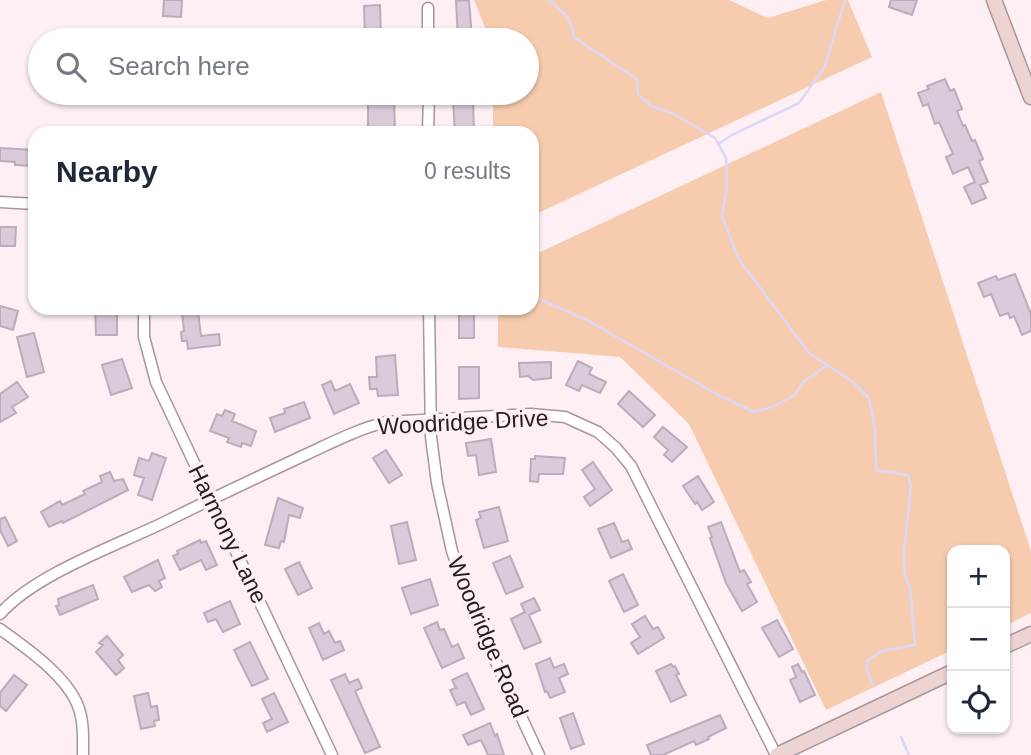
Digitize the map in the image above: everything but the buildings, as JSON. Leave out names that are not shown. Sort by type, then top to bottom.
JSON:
[{"type":"main road","points":[[994,0],[1031,97]]},
{"type":"main road","points":[[1010,644],[1031,634]]},
{"type":"main road","points":[[777,755],[947,674]]},
{"type":"street","points":[[428,8],[428,28]]},
{"type":"street","points":[[428,126],[429,105]]},
{"type":"street","points":[[0,202],[28,204]]},
{"type":"street","name":"Harmony Lane","points":[[144,315],[144,337],[156,382],[332,755]]},
{"type":"street","name":"Woodridge Road","points":[[429,315],[430,421],[437,483],[452,551],[475,617],[539,755]]},
{"type":"street","name":"Woodridge Drive","points":[[0,614],[21,594],[48,578],[353,432],[386,422],[554,415],[588,426],[616,448],[631,466],[777,755]]},
{"type":"street","points":[[0,629],[59,677],[74,696],[82,719],[83,755]]},
{"type":"shaded area","points":[[474,0],[729,0],[768,18],[826,0],[848,0],[872,57],[539,213],[539,126],[493,126],[493,105],[539,105],[539,28],[485,28]]},
{"type":"shaded area","points":[[881,92],[1031,551],[1031,613],[1010,624],[1010,545],[947,545],[947,652],[826,710],[689,424],[620,357],[498,347],[498,315],[539,315],[539,253]]},
{"type":"waterway","points":[[549,0],[568,17],[575,38],[637,79],[638,94],[651,106],[672,113],[715,138],[726,158],[727,186],[722,216],[738,258],[809,353],[853,382],[869,398],[875,430],[876,470],[908,475],[911,486],[904,553],[915,645],[882,651],[867,661],[867,671],[873,684]]},
{"type":"waterway","points":[[718,144],[799,103],[824,68],[845,0]]},
{"type":"waterway","points":[[539,299],[587,320],[718,395],[754,412],[772,407],[795,395],[803,382],[826,366]]},
{"type":"waterway","points":[[901,737],[909,755]]}]
